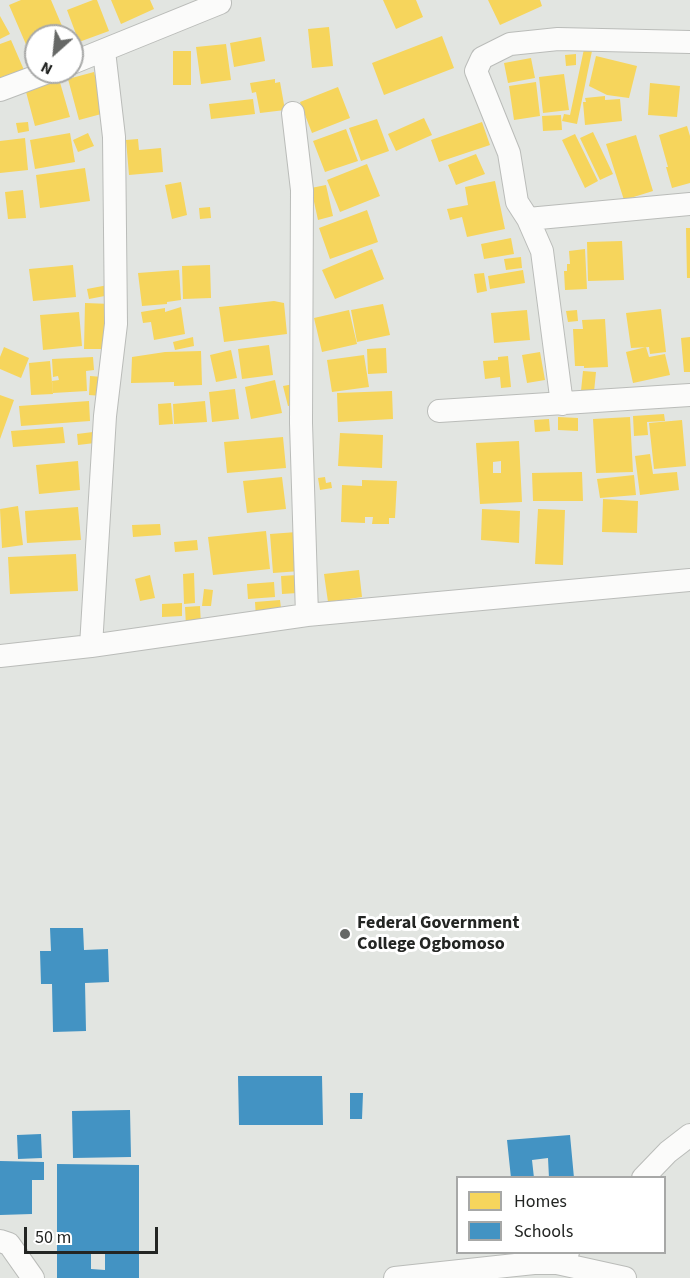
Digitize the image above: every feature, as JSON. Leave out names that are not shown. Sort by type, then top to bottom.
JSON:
[{"type":"street","points":[[84,58],[220,3]]},
{"type":"street","points":[[562,404],[542,251],[528,219],[516,202],[509,153],[476,71],[482,58],[510,44],[558,39],[690,42]]},
{"type":"street","points":[[91,646],[105,416],[116,324],[114,137],[104,51]]},
{"type":"street","points":[[0,90],[24,81]]},
{"type":"street","points":[[293,113],[302,190],[301,423],[306,615]]},
{"type":"street","points":[[528,219],[690,204]]},
{"type":"street","points":[[439,411],[690,395]]},
{"type":"street","points":[[0,656],[91,646],[306,615],[690,580]]},
{"type":"street","points":[[645,1176],[668,1152],[690,1135]]},
{"type":"street","points":[[0,1240],[9,1244],[33,1278]]},
{"type":"street","points":[[395,1278],[563,1258],[625,1278]]},
{"type":"building: Homes","points":[[21,0],[51,0],[61,24],[24,24],[24,40],[9,5]]},
{"type":"building: Homes","points":[[97,0],[109,31],[84,40],[84,24],[72,24],[67,10]]},
{"type":"building: Homes","points":[[111,0],[150,0],[154,9],[121,24]]},
{"type":"building: Homes","points":[[383,0],[416,0],[423,17],[396,29]]},
{"type":"building: Homes","points":[[488,0],[540,0],[542,6],[500,25]]},
{"type":"building: Homes","points":[[0,16],[10,34],[0,39]]},
{"type":"building: Homes","points":[[329,27],[333,66],[312,68],[308,29]]},
{"type":"building: Homes","points":[[442,36],[454,68],[384,95],[372,63]]},
{"type":"building: Homes","points":[[261,37],[265,61],[234,67],[230,43]]},
{"type":"building: Homes","points":[[11,40],[24,70],[0,81],[0,44]]},
{"type":"building: Homes","points":[[226,44],[231,80],[201,84],[196,47]]},
{"type":"building: Homes","points":[[584,49],[592,51],[577,124],[562,121],[564,114],[570,115]]},
{"type":"building: Homes","points":[[173,51],[191,51],[191,85],[173,85]]},
{"type":"building: Homes","points":[[576,54],[576,65],[566,66],[565,55]]},
{"type":"building: Homes","points":[[596,56],[637,66],[629,98],[607,95],[589,86]]},
{"type":"building: Homes","points":[[531,58],[535,78],[508,83],[504,63]]},
{"type":"building: Homes","points":[[94,72],[105,113],[79,120],[69,84],[84,84],[84,75]]},
{"type":"building: Homes","points":[[564,74],[569,110],[543,113],[539,77]]},
{"type":"building: Homes","points":[[275,79],[275,83],[280,82],[285,110],[260,113],[256,92],[252,93],[250,83]]},
{"type":"building: Homes","points":[[536,82],[540,116],[514,120],[509,86]]},
{"type":"building: Homes","points":[[650,83],[680,86],[677,117],[648,115]]},
{"type":"building: Homes","points":[[40,84],[60,84],[70,117],[35,126],[25,88]]},
{"type":"building: Homes","points":[[338,87],[350,118],[312,133],[300,102]]},
{"type":"building: Homes","points":[[605,96],[605,100],[620,99],[622,121],[585,125],[583,102],[586,102],[585,98]]},
{"type":"building: Homes","points":[[253,99],[255,114],[211,119],[209,104]]},
{"type":"building: Homes","points":[[561,115],[562,130],[543,131],[542,116]]},
{"type":"building: Homes","points":[[424,118],[432,135],[396,151],[388,134]]},
{"type":"building: Homes","points":[[377,119],[389,151],[361,161],[349,128]]},
{"type":"building: Homes","points":[[28,122],[29,131],[18,133],[16,123]]},
{"type":"building: Homes","points":[[482,122],[490,145],[439,162],[431,140]]},
{"type":"building: Homes","points":[[687,126],[690,136],[690,183],[672,188],[659,135]]},
{"type":"building: Homes","points":[[346,129],[358,161],[325,172],[313,141]]},
{"type":"building: Homes","points":[[593,132],[613,174],[600,180],[580,138]]},
{"type":"building: Homes","points":[[70,133],[75,162],[35,169],[30,140]]},
{"type":"building: Homes","points":[[88,133],[94,146],[78,152],[73,140]]},
{"type":"building: Homes","points":[[575,134],[598,181],[585,188],[562,140]]},
{"type":"building: Homes","points":[[636,135],[653,191],[624,200],[606,144]]},
{"type":"building: Homes","points":[[25,138],[28,170],[0,173],[0,141]]},
{"type":"building: Homes","points":[[138,139],[139,150],[161,148],[163,172],[129,175],[126,140]]},
{"type":"building: Homes","points":[[476,154],[485,174],[456,185],[448,165]]},
{"type":"building: Homes","points":[[367,164],[380,196],[340,212],[327,180]]},
{"type":"building: Homes","points":[[85,168],[90,201],[40,208],[36,175]]},
{"type":"building: Homes","points":[[495,181],[505,229],[467,237],[462,217],[450,220],[447,209],[468,205],[465,187]]},
{"type":"building: Homes","points":[[181,182],[187,215],[172,219],[165,185]]},
{"type":"building: Homes","points":[[326,185],[333,216],[318,220],[311,188]]},
{"type":"building: Homes","points":[[23,190],[26,218],[8,219],[5,192]]},
{"type":"building: Homes","points":[[210,207],[211,218],[200,219],[199,208]]},
{"type":"building: Homes","points":[[367,210],[378,242],[330,259],[319,228]]},
{"type":"building: Homes","points":[[686,228],[690,228],[690,278],[687,278]]},
{"type":"building: Homes","points":[[511,238],[514,254],[484,259],[481,244]]},
{"type":"building: Homes","points":[[622,241],[624,280],[588,281],[587,242]]},
{"type":"building: Homes","points":[[372,249],[384,279],[335,299],[322,270]]},
{"type":"building: Homes","points":[[585,249],[587,289],[565,290],[564,271],[567,271],[567,264],[570,264],[569,251]]},
{"type":"building: Homes","points":[[521,257],[522,268],[506,270],[504,259]]},
{"type":"building: Homes","points":[[73,265],[76,297],[33,301],[29,269]]},
{"type":"building: Homes","points":[[210,265],[211,298],[183,299],[182,266]]},
{"type":"building: Homes","points":[[179,270],[181,300],[167,302],[167,304],[142,306],[138,273]]},
{"type":"building: Homes","points":[[523,270],[525,283],[490,289],[488,276]]},
{"type":"building: Homes","points":[[484,273],[487,291],[477,293],[474,274]]},
{"type":"building: Homes","points":[[108,285],[110,295],[89,299],[87,289]]},
{"type":"building: Homes","points":[[274,301],[284,303],[287,334],[224,342],[219,307]]},
{"type":"building: Homes","points":[[85,303],[111,304],[110,349],[84,349]]},
{"type":"building: Homes","points":[[383,304],[390,335],[357,342],[351,310]]},
{"type":"building: Homes","points":[[181,307],[185,334],[154,340],[151,322],[143,323],[141,312],[165,308],[165,312]]},
{"type":"building: Homes","points":[[661,309],[666,352],[650,354],[649,347],[631,348],[626,313]]},
{"type":"building: Homes","points":[[349,310],[357,344],[322,352],[314,318]]},
{"type":"building: Homes","points":[[527,310],[530,340],[494,343],[491,313]]},
{"type":"building: Homes","points":[[577,310],[578,321],[568,322],[566,311]]},
{"type":"building: Homes","points":[[79,312],[82,346],[43,350],[40,315]]},
{"type":"building: Homes","points":[[605,319],[608,367],[575,366],[573,329],[583,329],[582,320]]},
{"type":"building: Homes","points":[[193,337],[194,346],[175,350],[173,342]]},
{"type":"building: Homes","points":[[690,337],[690,372],[684,372],[681,338]]},
{"type":"building: Homes","points":[[269,345],[273,375],[242,379],[238,349]]},
{"type":"building: Homes","points":[[4,347],[29,358],[21,378],[0,369],[0,357]]},
{"type":"building: Homes","points":[[646,347],[649,357],[665,354],[670,375],[633,383],[626,352]]},
{"type":"building: Homes","points":[[386,348],[387,373],[368,374],[367,349]]},
{"type":"building: Homes","points":[[231,350],[237,378],[216,382],[210,355]]},
{"type":"building: Homes","points":[[201,351],[202,385],[174,386],[174,382],[131,383],[132,357],[165,352]]},
{"type":"building: Homes","points":[[540,352],[545,380],[527,383],[522,355]]},
{"type":"building: Homes","points":[[364,355],[369,387],[332,392],[327,360]]},
{"type":"building: Homes","points":[[508,356],[511,387],[501,388],[500,377],[485,379],[483,361],[498,360],[498,357]]},
{"type":"building: Homes","points":[[93,357],[94,370],[86,371],[87,391],[53,393],[52,381],[59,380],[58,376],[53,377],[52,359]]},
{"type":"building: Homes","points":[[50,361],[53,394],[31,395],[29,363]]},
{"type":"building: Homes","points":[[583,371],[596,372],[594,392],[581,391]]},
{"type":"building: Homes","points":[[90,376],[103,377],[102,396],[89,395]]},
{"type":"building: Homes","points":[[275,380],[282,413],[251,419],[245,387]]},
{"type":"building: Homes","points":[[294,384],[299,404],[288,406],[283,386]]},
{"type":"building: Homes","points":[[235,389],[239,419],[212,422],[209,392]]},
{"type":"building: Homes","points":[[392,391],[393,419],[338,422],[337,393]]},
{"type":"building: Homes","points":[[0,395],[14,400],[0,439]]},
{"type":"building: Homes","points":[[89,401],[90,421],[21,426],[19,406]]},
{"type":"building: Homes","points":[[205,401],[207,422],[174,424],[173,404]]},
{"type":"building: Homes","points":[[171,403],[173,424],[159,425],[158,404]]},
{"type":"building: Homes","points":[[664,414],[665,421],[647,422],[648,435],[634,436],[633,416]]},
{"type":"building: Homes","points":[[558,417],[578,418],[578,431],[558,430]]},
{"type":"building: Homes","points":[[630,417],[633,472],[596,473],[593,419]]},
{"type":"building: Homes","points":[[549,419],[550,431],[535,432],[534,420]]},
{"type":"building: Homes","points":[[682,420],[686,466],[654,469],[649,423]]},
{"type":"building: Homes","points":[[63,427],[65,443],[13,447],[11,431]]},
{"type":"building: Homes","points":[[93,432],[95,443],[78,445],[77,434]]},
{"type":"building: Homes","points":[[340,433],[383,435],[382,468],[338,466]]},
{"type":"building: Homes","points":[[283,437],[286,468],[227,473],[224,442]]},
{"type":"building: Homes","points":[[519,441],[522,502],[480,504],[476,443]],"holes":[[[501,461],[501,473],[493,473],[493,462]]]},
{"type":"building: Homes","points":[[650,454],[653,474],[677,472],[679,490],[640,495],[635,456]]},
{"type":"building: Homes","points":[[78,461],[80,490],[39,494],[36,465]]},
{"type":"building: Homes","points":[[582,472],[583,501],[533,501],[532,473]]},
{"type":"building: Homes","points":[[634,475],[636,495],[600,498],[597,479]]},
{"type":"building: Homes","points":[[282,477],[286,509],[247,513],[243,481]]},
{"type":"building: Homes","points":[[325,477],[326,483],[331,482],[332,488],[320,490],[318,478]]},
{"type":"building: Homes","points":[[362,480],[397,481],[395,518],[389,518],[389,524],[372,524],[373,517],[365,517],[365,523],[341,522],[342,485],[362,486]]},
{"type":"building: Homes","points":[[603,499],[638,501],[637,533],[602,532]]},
{"type":"building: Homes","points":[[18,506],[23,545],[2,548],[0,509]]},
{"type":"building: Homes","points":[[78,507],[81,540],[27,543],[25,511]]},
{"type":"building: Homes","points":[[482,509],[520,511],[519,543],[481,540]]},
{"type":"building: Homes","points":[[538,509],[565,510],[563,565],[535,564]]},
{"type":"building: Homes","points":[[160,524],[161,535],[133,537],[132,525]]},
{"type":"building: Homes","points":[[266,531],[270,569],[213,575],[208,537]]},
{"type":"building: Homes","points":[[297,532],[300,571],[273,573],[270,534]]},
{"type":"building: Homes","points":[[197,540],[198,550],[175,552],[174,542]]},
{"type":"building: Homes","points":[[76,554],[78,591],[10,594],[8,557]]},
{"type":"building: Homes","points":[[359,570],[362,597],[328,602],[324,574]]},
{"type":"building: Homes","points":[[194,573],[195,603],[184,604],[183,574]]},
{"type":"building: Homes","points":[[150,575],[155,598],[140,601],[135,579]]},
{"type":"building: Homes","points":[[297,575],[298,593],[282,594],[281,576]]},
{"type":"building: Homes","points":[[274,582],[275,597],[248,599],[247,584]]},
{"type":"building: Homes","points":[[204,589],[213,590],[211,606],[202,606]]},
{"type":"building: Homes","points":[[280,600],[282,616],[256,618],[255,602]]},
{"type":"building: Homes","points":[[182,603],[182,616],[162,617],[162,604]]},
{"type":"building: Homes","points":[[200,606],[201,625],[186,626],[185,607]]},
{"type":"building: Schools","points":[[50,928],[83,928],[84,950],[108,949],[109,982],[85,983],[86,1031],[53,1032],[52,984],[41,984],[40,951],[51,951]]},
{"type":"building: Schools","points":[[238,1076],[322,1076],[323,1125],[239,1125]]},
{"type":"building: Schools","points":[[350,1093],[363,1093],[362,1119],[350,1119]]},
{"type":"building: Schools","points":[[130,1110],[131,1157],[73,1158],[72,1111]]},
{"type":"building: Schools","points":[[41,1134],[42,1158],[18,1159],[17,1135]]},
{"type":"building: Schools","points":[[570,1135],[574,1176],[549,1176],[548,1158],[532,1160],[534,1176],[511,1176],[507,1140]]},
{"type":"building: Schools","points":[[0,1161],[44,1162],[44,1180],[32,1180],[32,1214],[0,1215]]},
{"type":"building: Schools","points":[[57,1164],[139,1165],[139,1278],[57,1278]],"holes":[[[91,1252],[105,1252],[105,1270],[91,1269]]]},
{"type":"place","name":"Federal Government College Ogbomoso","points":[[345,934]]}]
